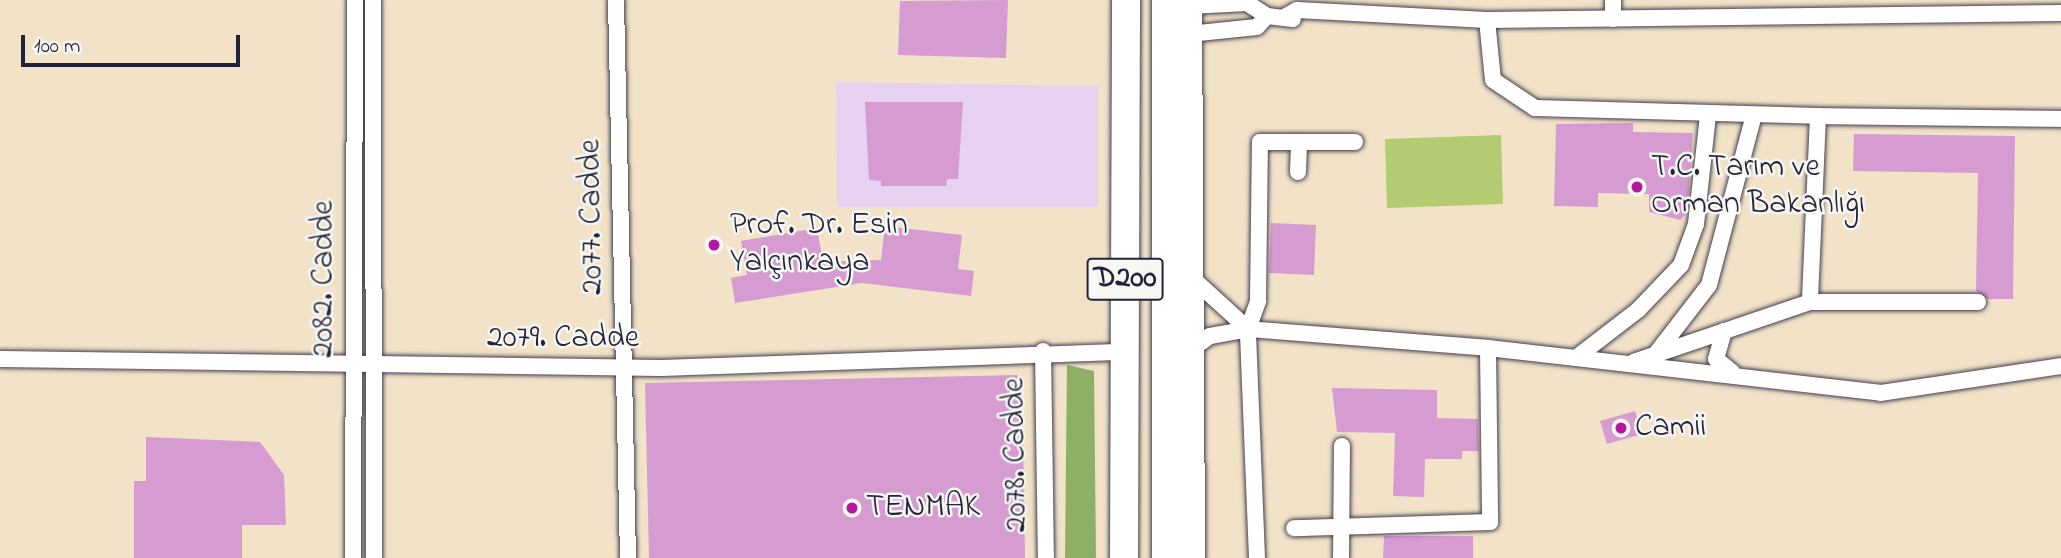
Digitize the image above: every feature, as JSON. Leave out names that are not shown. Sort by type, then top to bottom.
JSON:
[{"type":"highway","name":"D200","points":[[1124,558],[1126,0]]},
{"type":"highway","name":"D200","points":[[1166,558],[1183,10]]},
{"type":"highway","points":[[1183,10],[1192,278],[1191,558]]},
{"type":"street","name":"2082. Cadde","points":[[353,558],[355,0]]},
{"type":"street","name":"2082. Cadde","points":[[373,0],[374,558]]},
{"type":"street","name":"2077. Cadde","points":[[616,0],[628,558]]},
{"type":"street","points":[[1613,0],[1614,19]]},
{"type":"street","points":[[1183,10],[1247,3],[1267,16],[1286,16],[1297,10],[1333,15],[1487,20],[1614,19],[1936,7],[2061,13]]},
{"type":"street","points":[[1183,10],[1257,27],[1267,16]]},
{"type":"street","points":[[1487,20],[1493,80],[1535,108],[1708,115],[2061,119]]},
{"type":"street","points":[[1577,357],[1639,310],[1681,265],[1696,224],[1708,115]]},
{"type":"street","points":[[1655,355],[1709,285],[1754,115]]},
{"type":"street","points":[[1810,302],[1818,116]]},
{"type":"street","points":[[1256,558],[1248,329],[1258,301],[1260,142],[1354,142]]},
{"type":"street","points":[[1298,172],[1299,142]]},
{"type":"street","points":[[1192,278],[1248,329]]},
{"type":"street","points":[[1634,362],[1810,302],[1978,302]]},
{"type":"street","points":[[1192,349],[1210,336],[1248,329],[1634,362],[1732,372],[1881,393],[2061,366]]},
{"type":"street","points":[[1724,331],[1716,359],[1732,372]]},
{"type":"street","points":[[1294,528],[1490,522],[1488,348]]},
{"type":"street","name":"2079. Cadde","points":[[0,359],[624,368],[1043,351],[1125,352]]},
{"type":"street","name":"2078. Cadde","points":[[1043,351],[1046,558]]},
{"type":"street","points":[[1341,558],[1342,446]]},
{"type":"shaded area","points":[[836,82],[1098,86],[1098,207],[837,207]]},
{"type":"green space","points":[[1501,135],[1503,204],[1387,208],[1385,139]]},
{"type":"green space","points":[[1067,365],[1094,371],[1096,558],[1065,558]]},
{"type":"building","points":[[1008,0],[1006,58],[898,55],[900,1]]},
{"type":"building","points":[[865,102],[963,102],[958,179],[947,179],[946,186],[881,186],[881,181],[869,180]]},
{"type":"building","points":[[1633,123],[1633,132],[1693,133],[1687,213],[1680,220],[1649,212],[1649,194],[1598,193],[1598,207],[1554,206],[1556,124]]},
{"type":"building","points":[[1854,134],[2015,136],[2013,299],[1988,299],[1976,291],[1978,173],[1853,171]]},
{"type":"building","points":[[1271,223],[1316,225],[1314,275],[1269,273]]},
{"type":"building","points":[[885,226],[962,235],[958,269],[974,271],[971,296],[862,283],[735,303],[731,278],[747,275],[741,241],[817,228],[823,262],[881,260]]},
{"type":"building","points":[[1022,375],[1025,558],[649,558],[645,383]]},
{"type":"building","points":[[1332,388],[1437,390],[1437,418],[1478,419],[1479,451],[1462,451],[1462,459],[1425,459],[1424,497],[1393,496],[1395,433],[1337,432]]},
{"type":"building","name":"Camii","points":[[1635,411],[1642,434],[1607,444],[1600,421]]},
{"type":"building","points":[[146,437],[260,442],[284,475],[286,525],[242,525],[242,558],[134,558],[134,481],[146,481]]},
{"type":"building","points":[[1384,536],[1473,536],[1473,558],[1383,558]]},
{"type":"place","name":"T.C. Tarım ve Orman Bakanlığı","points":[[1637,187]]},
{"type":"place","name":"Prof. Dr. Esin Yalçınkaya","points":[[714,245]]},
{"type":"place","name":"Camii","points":[[1621,428]]},
{"type":"place","name":"TENMAK","points":[[852,508]]}]
